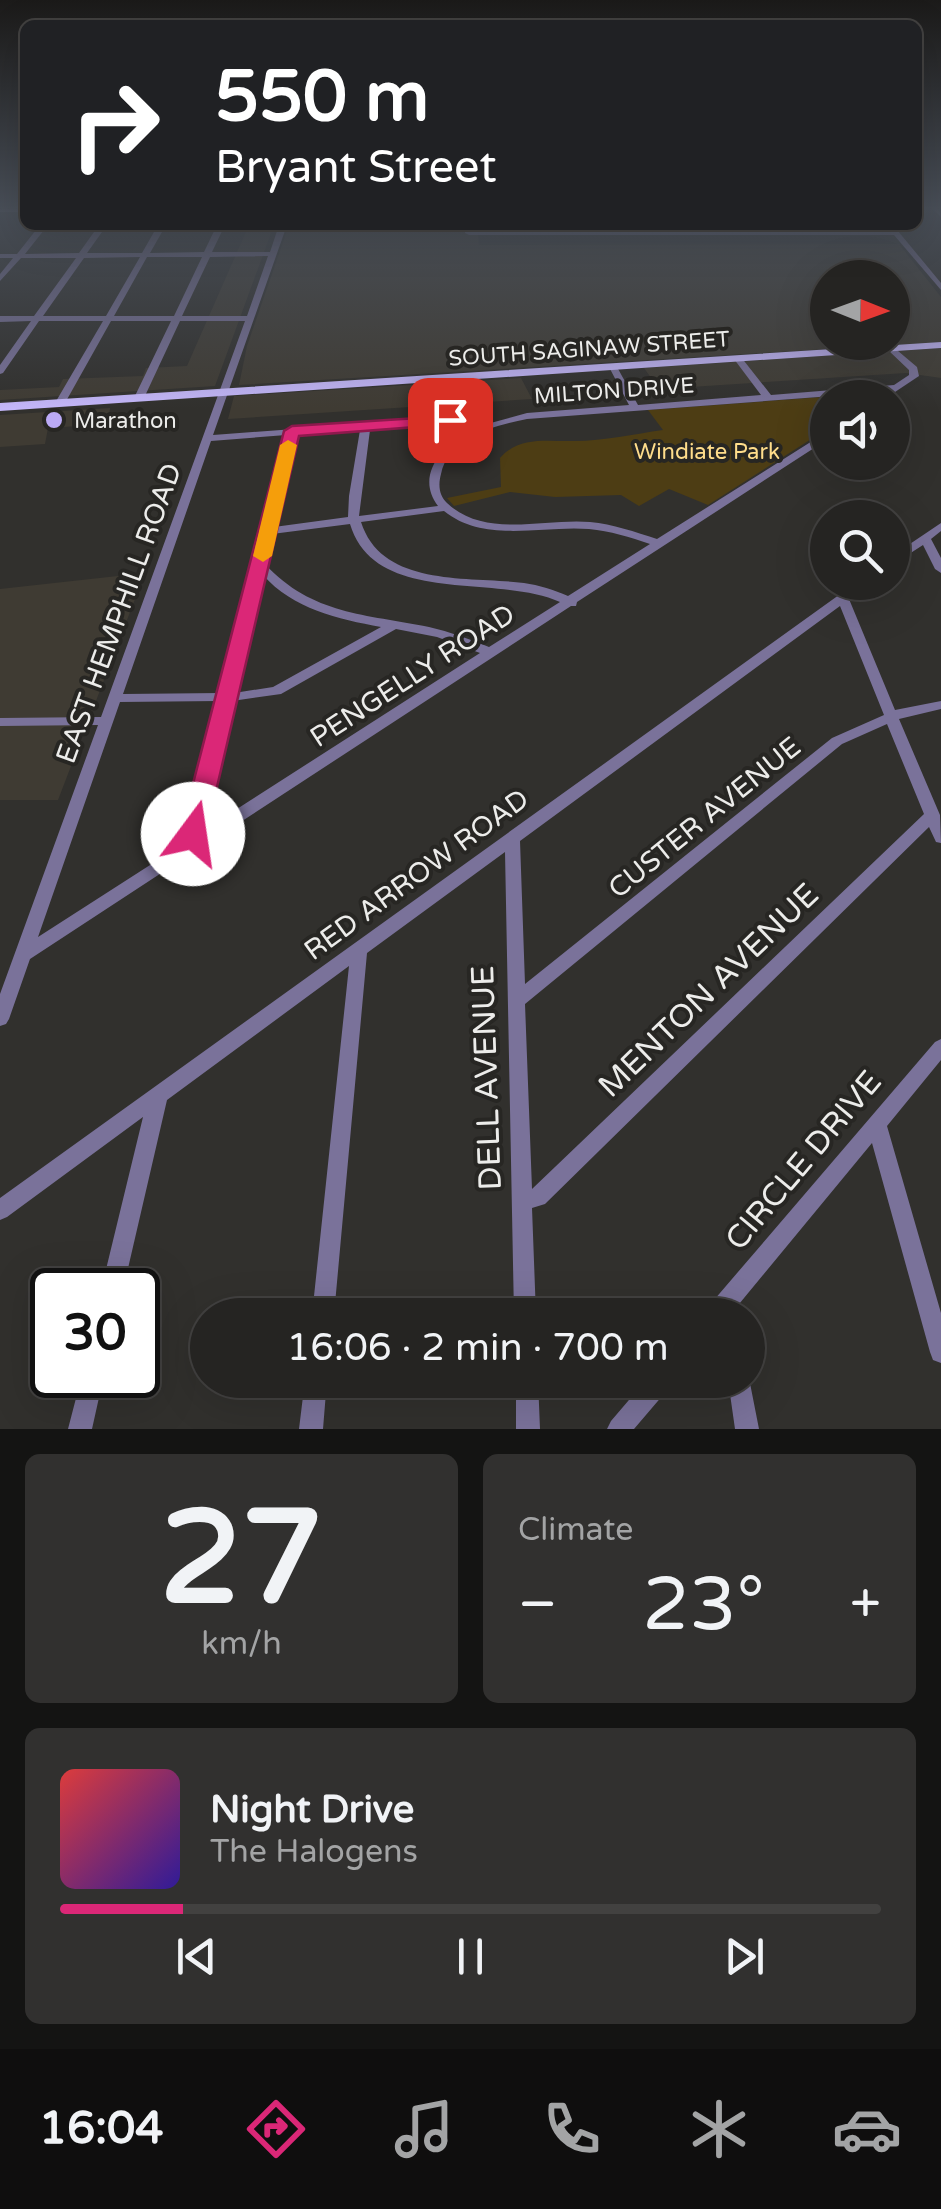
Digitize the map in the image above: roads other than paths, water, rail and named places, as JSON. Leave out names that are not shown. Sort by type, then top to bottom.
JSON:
[{"type":"main road","name":"SOUTH SAGINAW STREET","points":[[910,347],[941,345]]},
{"type":"main road","name":"SOUTH SAGINAW STREET","points":[[0,407],[810,353]]},
{"type":"street","points":[[0,371],[68,276]]},
{"type":"street","points":[[60,403],[132,276]]},
{"type":"street","points":[[139,398],[197,276]]},
{"type":"street","name":"EAST HEMPHILL ROAD","points":[[0,1019],[266,276]]},
{"type":"street","points":[[0,319],[249,318]]},
{"type":"street","points":[[738,358],[769,399]]},
{"type":"street","points":[[904,360],[914,369],[910,380]]},
{"type":"street","points":[[613,366],[635,408]]},
{"type":"street","points":[[436,378],[450,420]]},
{"type":"street","name":"MILTON DRIVE","points":[[445,508],[434,487],[440,460],[475,430],[527,416],[590,417],[635,408],[810,395]]},
{"type":"street","points":[[207,438],[450,420],[475,430]]},
{"type":"street","points":[[365,426],[354,518],[361,541],[371,552],[399,569],[440,580],[540,590],[572,602]]},
{"type":"street","points":[[202,842],[193,834],[292,431]]},
{"type":"street","name":"PENGELLY ROAD","points":[[23,955],[810,446]]},
{"type":"street","points":[[269,531],[445,508],[481,523],[596,526],[660,544]]},
{"type":"street","points":[[910,549],[941,526]]},
{"type":"street","points":[[925,538],[941,568]]},
{"type":"street","points":[[260,565],[270,578],[312,605],[341,616],[444,634],[491,653]]},
{"type":"street","name":"RED ARROW ROAD","points":[[0,1210],[842,600]]},
{"type":"street","points":[[843,600],[941,838]]},
{"type":"street","points":[[117,698],[276,691],[392,626]]},
{"type":"street","name":"CUSTER AVENUE","points":[[516,1001],[837,741],[892,715],[941,704]]},
{"type":"street","points":[[0,722],[106,721]]},
{"type":"street","name":"MENTON AVENUE","points":[[522,1201],[538,1197],[932,815]]},
{"type":"street","name":"DELL AVENUE","points":[[512,838],[525,1298]]},
{"type":"street","points":[[325,1298],[359,950]]},
{"type":"street","name":"CIRCLE DRIVE","points":[[734,1298],[941,1046]]},
{"type":"street","points":[[117,1268],[159,1095]]},
{"type":"street","points":[[876,1122],[941,1352]]},
{"type":"street","points":[[80,1429],[87,1398]]},
{"type":"street","points":[[312,1429],[315,1398]]},
{"type":"street","points":[[527,1398],[528,1429]]},
{"type":"street","points":[[619,1429],[646,1398]]},
{"type":"street","points":[[743,1398],[747,1429]]},
{"type":"place","name":"Marathon","points":[[54,420]]},
{"type":"park label","name":"Windiate Park","points":[[707,451]]}]
